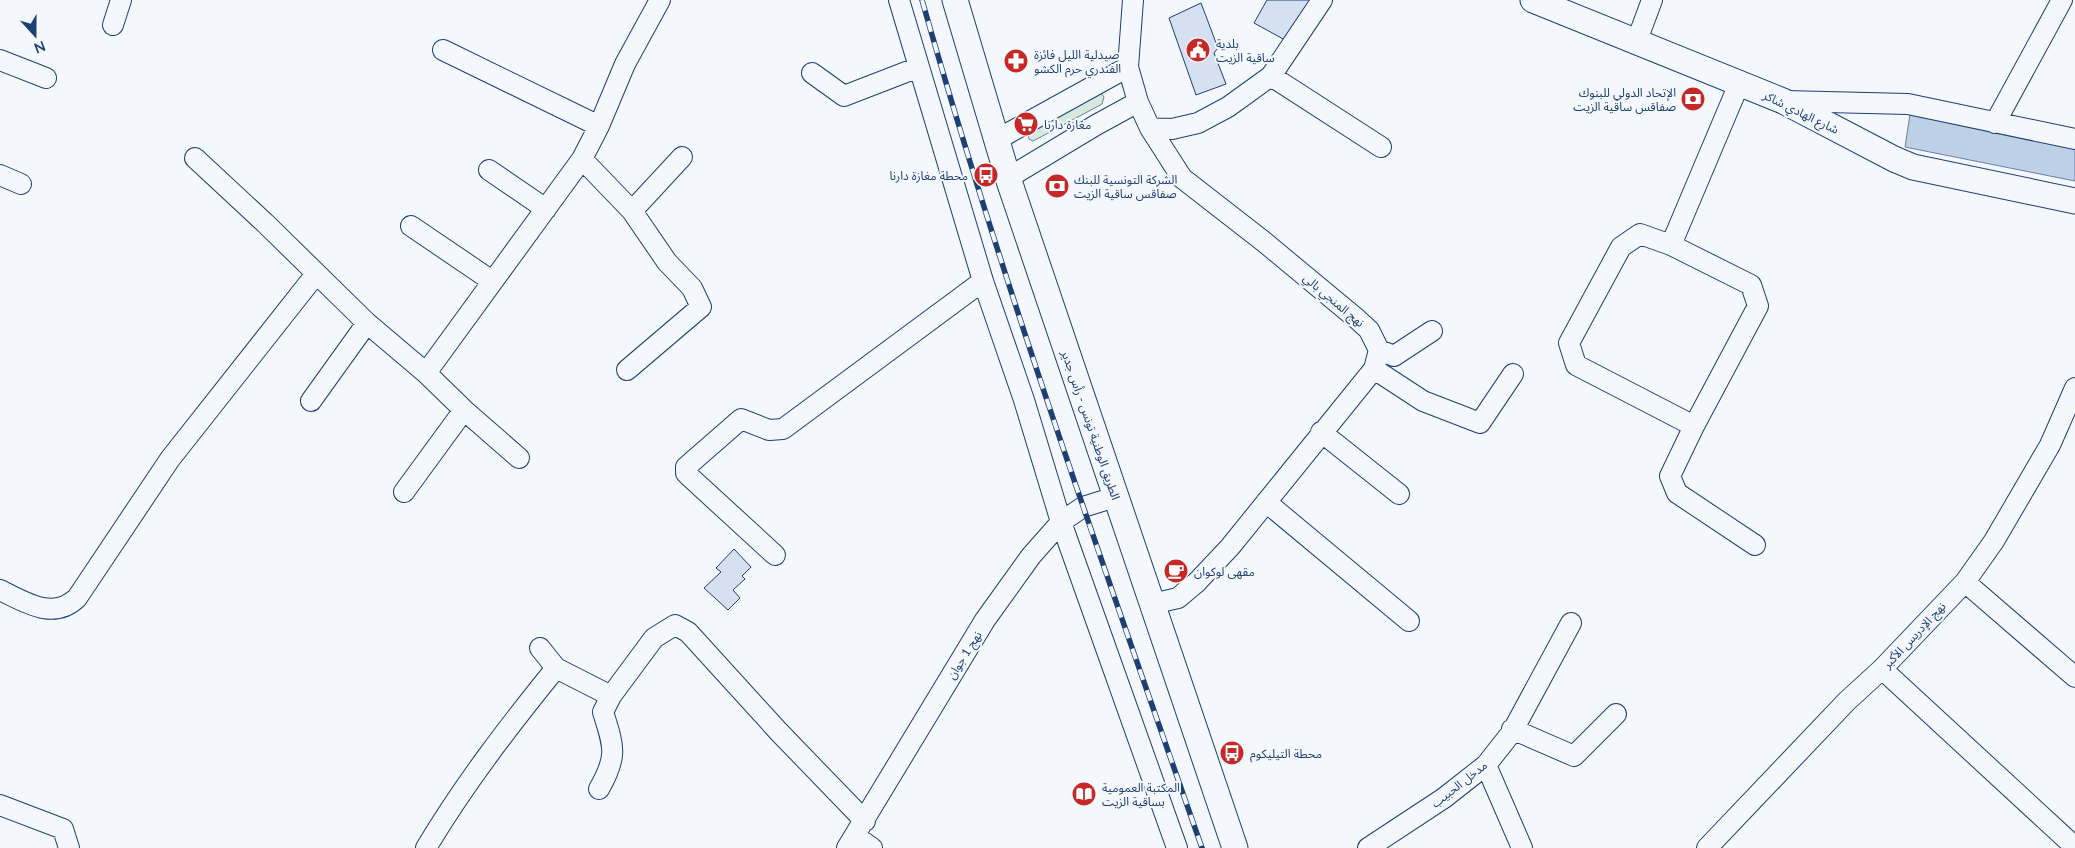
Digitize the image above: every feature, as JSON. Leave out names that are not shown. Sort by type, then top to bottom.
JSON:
[{"type":"main road","name":"الطريق الوطنية تونس - رأس جدير","points":[[955,0],[1008,178],[1236,848]]},
{"type":"main road","name":"شارع الهادي شاكر","points":[[1533,0],[1783,101],[1894,159],[1914,166],[2075,201]]},
{"type":"street","points":[[113,25],[121,0]]},
{"type":"street","points":[[426,373],[582,159],[600,126],[625,64],[660,0]]},
{"type":"street","points":[[899,0],[983,281],[1024,400],[1062,522],[1176,848]]},
{"type":"street","name":"نهج المنجي بالي","points":[[1132,0],[1128,67],[1138,102],[1150,128],[1182,178],[1263,241],[1369,330],[1376,359]]},
{"type":"street","points":[[1150,128],[1172,129],[1198,123],[1228,107],[1271,76],[1322,0]]},
{"type":"street","points":[[1636,43],[1652,0]]},
{"type":"street","points":[[1995,123],[2062,0]]},
{"type":"street","points":[[443,50],[600,126]]},
{"type":"street","points":[[0,60],[46,78]]},
{"type":"street","points":[[812,73],[844,96],[919,67]]},
{"type":"street","points":[[996,140],[1128,67]]},
{"type":"street","points":[[1271,76],[1381,147]]},
{"type":"street","points":[[1671,245],[1739,84]]},
{"type":"street","points":[[1783,101],[1908,104],[2075,139]]},
{"type":"street","points":[[1008,178],[1138,102]]},
{"type":"street","points":[[195,158],[265,223],[367,323],[426,373],[464,410],[519,458]]},
{"type":"street","points":[[632,211],[682,158]]},
{"type":"street","points":[[582,159],[632,211],[667,262],[692,288],[701,306],[627,370]]},
{"type":"street","points":[[489,170],[546,209]]},
{"type":"street","points":[[0,175],[21,184]]},
{"type":"street","points":[[411,226],[492,281]]},
{"type":"street","points":[[1694,426],[1576,365],[1568,343],[1621,247],[1640,234],[1671,245],[1751,286],[1758,306],[1694,426],[1670,476],[1677,493],[1755,545]]},
{"type":"street","points":[[0,590],[28,604],[56,610],[70,604],[77,598],[170,459],[316,274]]},
{"type":"street","points":[[775,555],[690,477],[686,473],[686,467],[741,419],[769,430],[783,429],[983,281]]},
{"type":"street","points":[[311,401],[367,323]]},
{"type":"street","points":[[1152,604],[1178,598],[1230,547],[1322,432],[1376,359],[1394,356],[1432,331]]},
{"type":"street","points":[[1376,359],[1424,401],[1480,423],[1513,374]]},
{"type":"street","name":"نهج الإدريس الأكبر","points":[[1707,848],[1847,701],[1882,669],[1965,582],[1994,541],[2050,445],[2075,388]]},
{"type":"street","points":[[404,492],[464,410]]},
{"type":"street","points":[[1322,432],[1399,494]]},
{"type":"street","name":"نهج 1 جوان","points":[[856,835],[985,620],[1031,556],[1062,522],[1083,507],[1115,497]]},
{"type":"street","points":[[1266,502],[1409,621]]},
{"type":"street","points":[[1965,582],[2075,677]]},
{"type":"street","name":"مدخل الحبيب","points":[[1368,848],[1444,798],[1486,765],[1501,748],[1512,730],[1571,623]]},
{"type":"street","points":[[599,789],[612,762],[613,746],[603,712],[611,696],[654,638],[675,625],[688,632],[779,732],[856,835],[872,848]]},
{"type":"street","points":[[540,648],[556,668],[611,696]]},
{"type":"street","points":[[426,848],[456,799],[504,732],[556,668]]},
{"type":"street","points":[[1882,669],[2075,847]]},
{"type":"street","points":[[1512,730],[1574,756],[1616,714]]},
{"type":"street","points":[[1486,765],[1522,848]]},
{"type":"street","points":[[0,805],[63,829],[69,848]]},
{"type":"shaded area","points":[[1101,93],[1104,97],[1102,104],[1033,141],[1029,139],[1030,131]]},
{"type":"water","points":[[1910,114],[2075,147],[2075,181],[1905,147]]},
{"type":"building","points":[[1267,0],[1312,0],[1285,40],[1254,23]]},
{"type":"building","name":"بلدية ساقية الزيت","points":[[1201,3],[1218,48],[1214,53],[1226,84],[1196,95],[1169,18]]},
{"type":"building","points":[[734,549],[751,567],[742,576],[745,579],[733,590],[740,598],[728,610],[704,588],[721,572],[716,568]]},
{"type":"railway","points":[[922,0],[953,107],[1020,320],[1202,848]]},
{"type":"place","name":"بلدية ساقية الزيت","points":[[1198,50]]},
{"type":"place","name":"صيدلية الليل فائزة الفندري حرم الكشو","points":[[1016,61]]},
{"type":"place","name":"الإتحاد الدولي للبنوك صفاقس ساقية الزيت","points":[[1693,99]]},
{"type":"place","name":"مغازة دارنا","points":[[1026,124]]},
{"type":"place","name":"محطة مغازة دارنا","points":[[986,175]]},
{"type":"place","name":"الشركة التونسية للبنك صفاقس ساقية الزيت","points":[[1057,186]]},
{"type":"place","name":"مقهى لوكوان","points":[[1176,571]]},
{"type":"place","name":"محطة التيليكوم","points":[[1232,753]]},
{"type":"place","name":"المكتبة العمومية بساقية الزيت","points":[[1084,794]]}]
